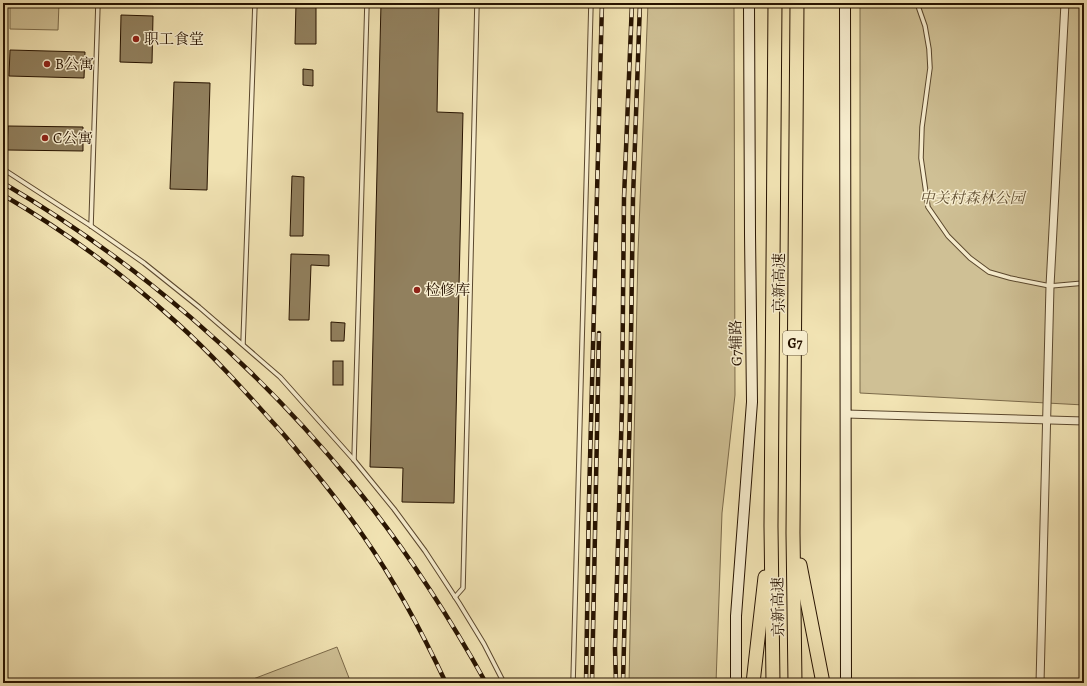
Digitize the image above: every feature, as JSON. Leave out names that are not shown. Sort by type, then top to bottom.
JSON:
[{"type":"highway","name":"京新高速","points":[[773,683],[772,526],[775,3]]},
{"type":"highway","name":"京新高速","points":[[795,683],[793,533],[797,3]]},
{"type":"highway","points":[[752,683],[772,526]]},
{"type":"highway","points":[[793,533],[823,683]]},
{"type":"street","name":"G7辅路","points":[[736,683],[736,616],[752,402],[749,3]]},
{"type":"street","points":[[845,3],[846,683]]},
{"type":"street","points":[[1040,683],[1050,286],[1065,3]]},
{"type":"street","points":[[846,414],[1084,421]]},
{"type":"lane","points":[[91,226],[98,3]]},
{"type":"lane","points":[[243,344],[255,3]]},
{"type":"lane","points":[[354,460],[367,3]]},
{"type":"lane","points":[[456,597],[463,588],[477,3]]},
{"type":"lane","points":[[573,683],[591,3]]},
{"type":"lane","points":[[917,3],[925,26],[930,49],[930,68],[922,127],[921,158],[928,207],[948,236],[970,258],[989,272],[1050,286],[1084,283]]},
{"type":"lane","points":[[3,169],[91,226],[144,263],[200,307],[280,377],[354,460],[394,509],[416,539],[456,597],[484,644],[504,683]]},
{"type":"green space","points":[[10,3],[59,3],[58,30],[10,29]]},
{"type":"green space","points":[[648,3],[734,3],[735,395],[722,513],[716,683],[629,683],[638,252]]},
{"type":"green space","name":"中关村森林公园","points":[[860,3],[1084,3],[1084,405],[860,393]]},
{"type":"green space","points":[[337,647],[351,683],[248,683],[248,681]]},
{"type":"building","points":[[296,3],[316,3],[316,44],[295,44]]},
{"type":"building","name":"检修库","points":[[381,3],[439,3],[437,112],[463,113],[454,503],[402,502],[403,468],[370,467]]},
{"type":"building","name":"职工食堂","points":[[121,15],[153,16],[152,63],[120,62]]},
{"type":"building","name":"B公寓","points":[[10,50],[85,52],[84,78],[9,76]]},
{"type":"building","points":[[303,69],[313,70],[313,86],[303,85]]},
{"type":"building","points":[[174,82],[210,83],[207,190],[170,189]]},
{"type":"building","name":"C公寓","points":[[8,126],[83,127],[83,151],[7,150]]},
{"type":"building","points":[[292,176],[304,177],[303,236],[290,236]]},
{"type":"building","points":[[291,254],[329,255],[329,266],[311,265],[309,320],[289,320]]},
{"type":"building","points":[[331,322],[345,323],[344,341],[331,341]]},
{"type":"building","points":[[333,361],[343,361],[343,385],[333,385]]},
{"type":"railway","points":[[586,683],[589,499],[602,3]]},
{"type":"railway","points":[[616,683],[615,648],[622,406],[624,198],[632,3]]},
{"type":"railway","points":[[623,683],[630,407],[633,198],[640,3]]},
{"type":"railway","points":[[3,183],[52,213],[100,246],[146,281],[234,356],[275,397],[315,439],[352,483],[407,555],[440,605],[486,683]]},
{"type":"railway","points":[[3,195],[71,238],[156,304],[218,363],[285,436],[345,511],[387,572],[428,645],[446,683]]},
{"type":"railway","points":[[592,683],[599,333]]},
{"type":"place","name":"职工食堂","points":[[136,39]]},
{"type":"place","name":"B公寓","points":[[47,64]]},
{"type":"place","name":"C公寓","points":[[45,138]]},
{"type":"place","name":"检修库","points":[[417,290]]}]
